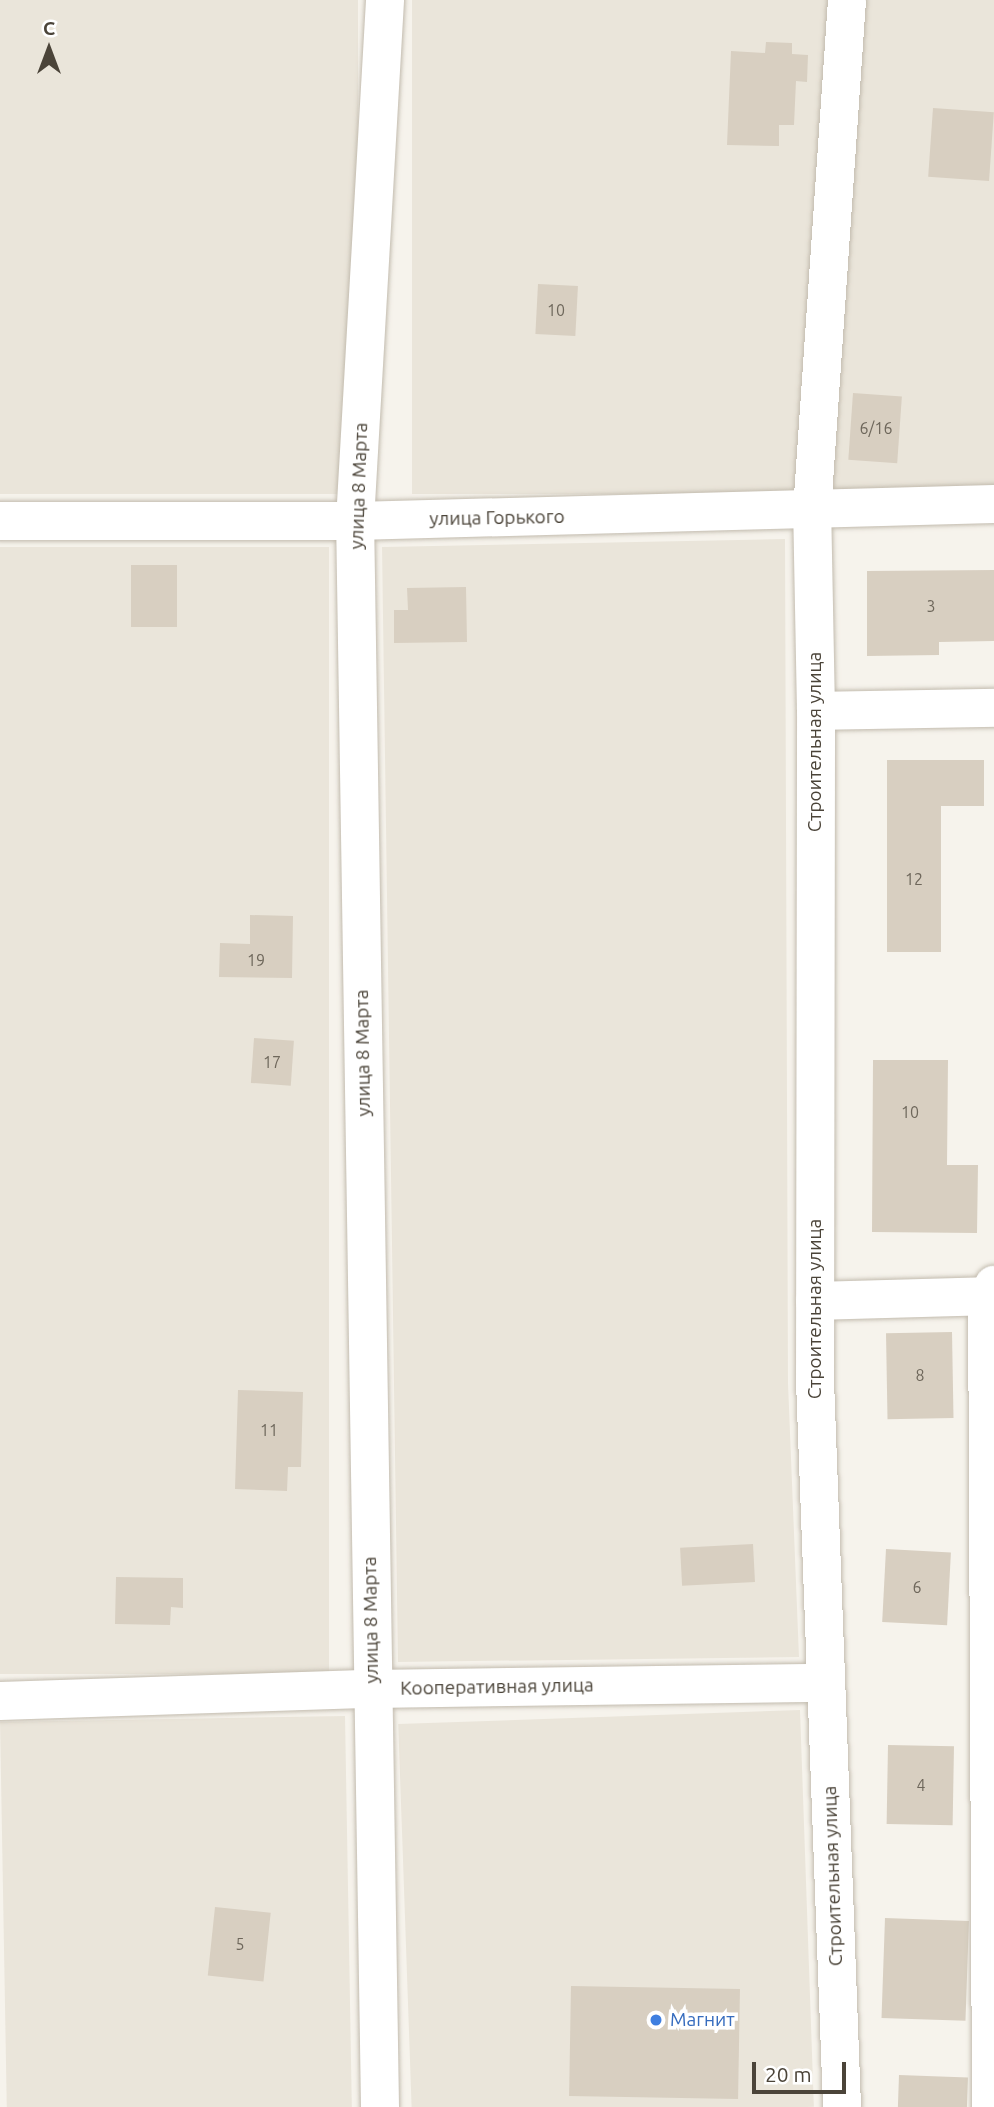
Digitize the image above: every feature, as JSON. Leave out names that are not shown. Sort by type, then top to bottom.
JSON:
[{"type":"street","name":"улица 8 Марта","points":[[380,2107],[355,521],[385,0]]},
{"type":"street","name":"Строительная улица","points":[[842,2107],[815,1301],[816,711],[812,511],[847,0]]},
{"type":"street","name":"улица Горького","points":[[0,521],[355,521],[812,511],[994,504]]},
{"type":"street","points":[[816,711],[994,708]]},
{"type":"street","points":[[815,1301],[992,1293],[991,2107]]},
{"type":"street","name":"Кооперативная улица","points":[[0,1701],[372,1689],[826,1684]]},
{"type":"shaded area","points":[[0,0],[358,0],[358,494],[0,494]]},
{"type":"shaded area","points":[[412,0],[994,0],[994,494],[412,494]]},
{"type":"shaded area","points":[[785,539],[788,1383],[799,1657],[398,1662],[382,547]]},
{"type":"shaded area","points":[[0,547],[329,547],[329,1674],[0,1674]]},
{"type":"shaded area","points":[[800,1710],[814,2107],[412,2107],[398,1724]]},
{"type":"shaded area","points":[[345,1716],[352,2107],[7,2107],[0,1722]]},
{"type":"building","points":[[766,42],[792,43],[792,54],[808,55],[807,82],[796,81],[794,125],[779,125],[779,146],[727,145],[731,51],[765,53]]},
{"type":"building","points":[[933,108],[994,112],[989,181],[928,177]]},
{"type":"building","points":[[538,284],[578,286],[575,336],[535,334]]},
{"type":"building","points":[[853,393],[902,396],[897,463],[848,460]]},
{"type":"building","points":[[131,565],[177,565],[177,627],[131,627]]},
{"type":"building","points":[[994,570],[994,641],[939,642],[939,655],[867,656],[867,571]]},
{"type":"building","points":[[466,587],[467,642],[394,643],[394,610],[408,610],[407,588]]},
{"type":"building","points":[[887,760],[984,760],[984,806],[941,806],[941,952],[887,952]]},
{"type":"building","points":[[250,915],[293,916],[292,978],[219,977],[220,943],[250,944]]},
{"type":"building","points":[[254,1038],[294,1041],[291,1086],[251,1083]]},
{"type":"building","points":[[873,1060],[948,1060],[947,1165],[978,1165],[977,1233],[872,1232]]},
{"type":"building","points":[[952,1332],[954,1418],[888,1419],[886,1333]]},
{"type":"building","points":[[238,1390],[303,1392],[301,1467],[288,1467],[287,1491],[235,1489]]},
{"type":"building","points":[[753,1544],[755,1582],[682,1586],[680,1548]]},
{"type":"building","points":[[886,1549],[951,1552],[947,1625],[882,1622]]},
{"type":"building","points":[[116,1577],[183,1578],[183,1608],[171,1607],[170,1625],[115,1624]]},
{"type":"building","points":[[888,1745],[954,1746],[953,1825],[887,1824]]},
{"type":"building","points":[[215,1907],[271,1913],[263,1981],[208,1976]]},
{"type":"building","points":[[885,1918],[969,1921],[965,2021],[882,2018]]},
{"type":"building","name":"Магнит","points":[[571,1986],[740,1989],[738,2099],[569,2096]]},
{"type":"building","points":[[899,2075],[968,2077],[967,2107],[898,2107]]},
{"type":"place","name":"Магнит","points":[[656,2020]]}]
